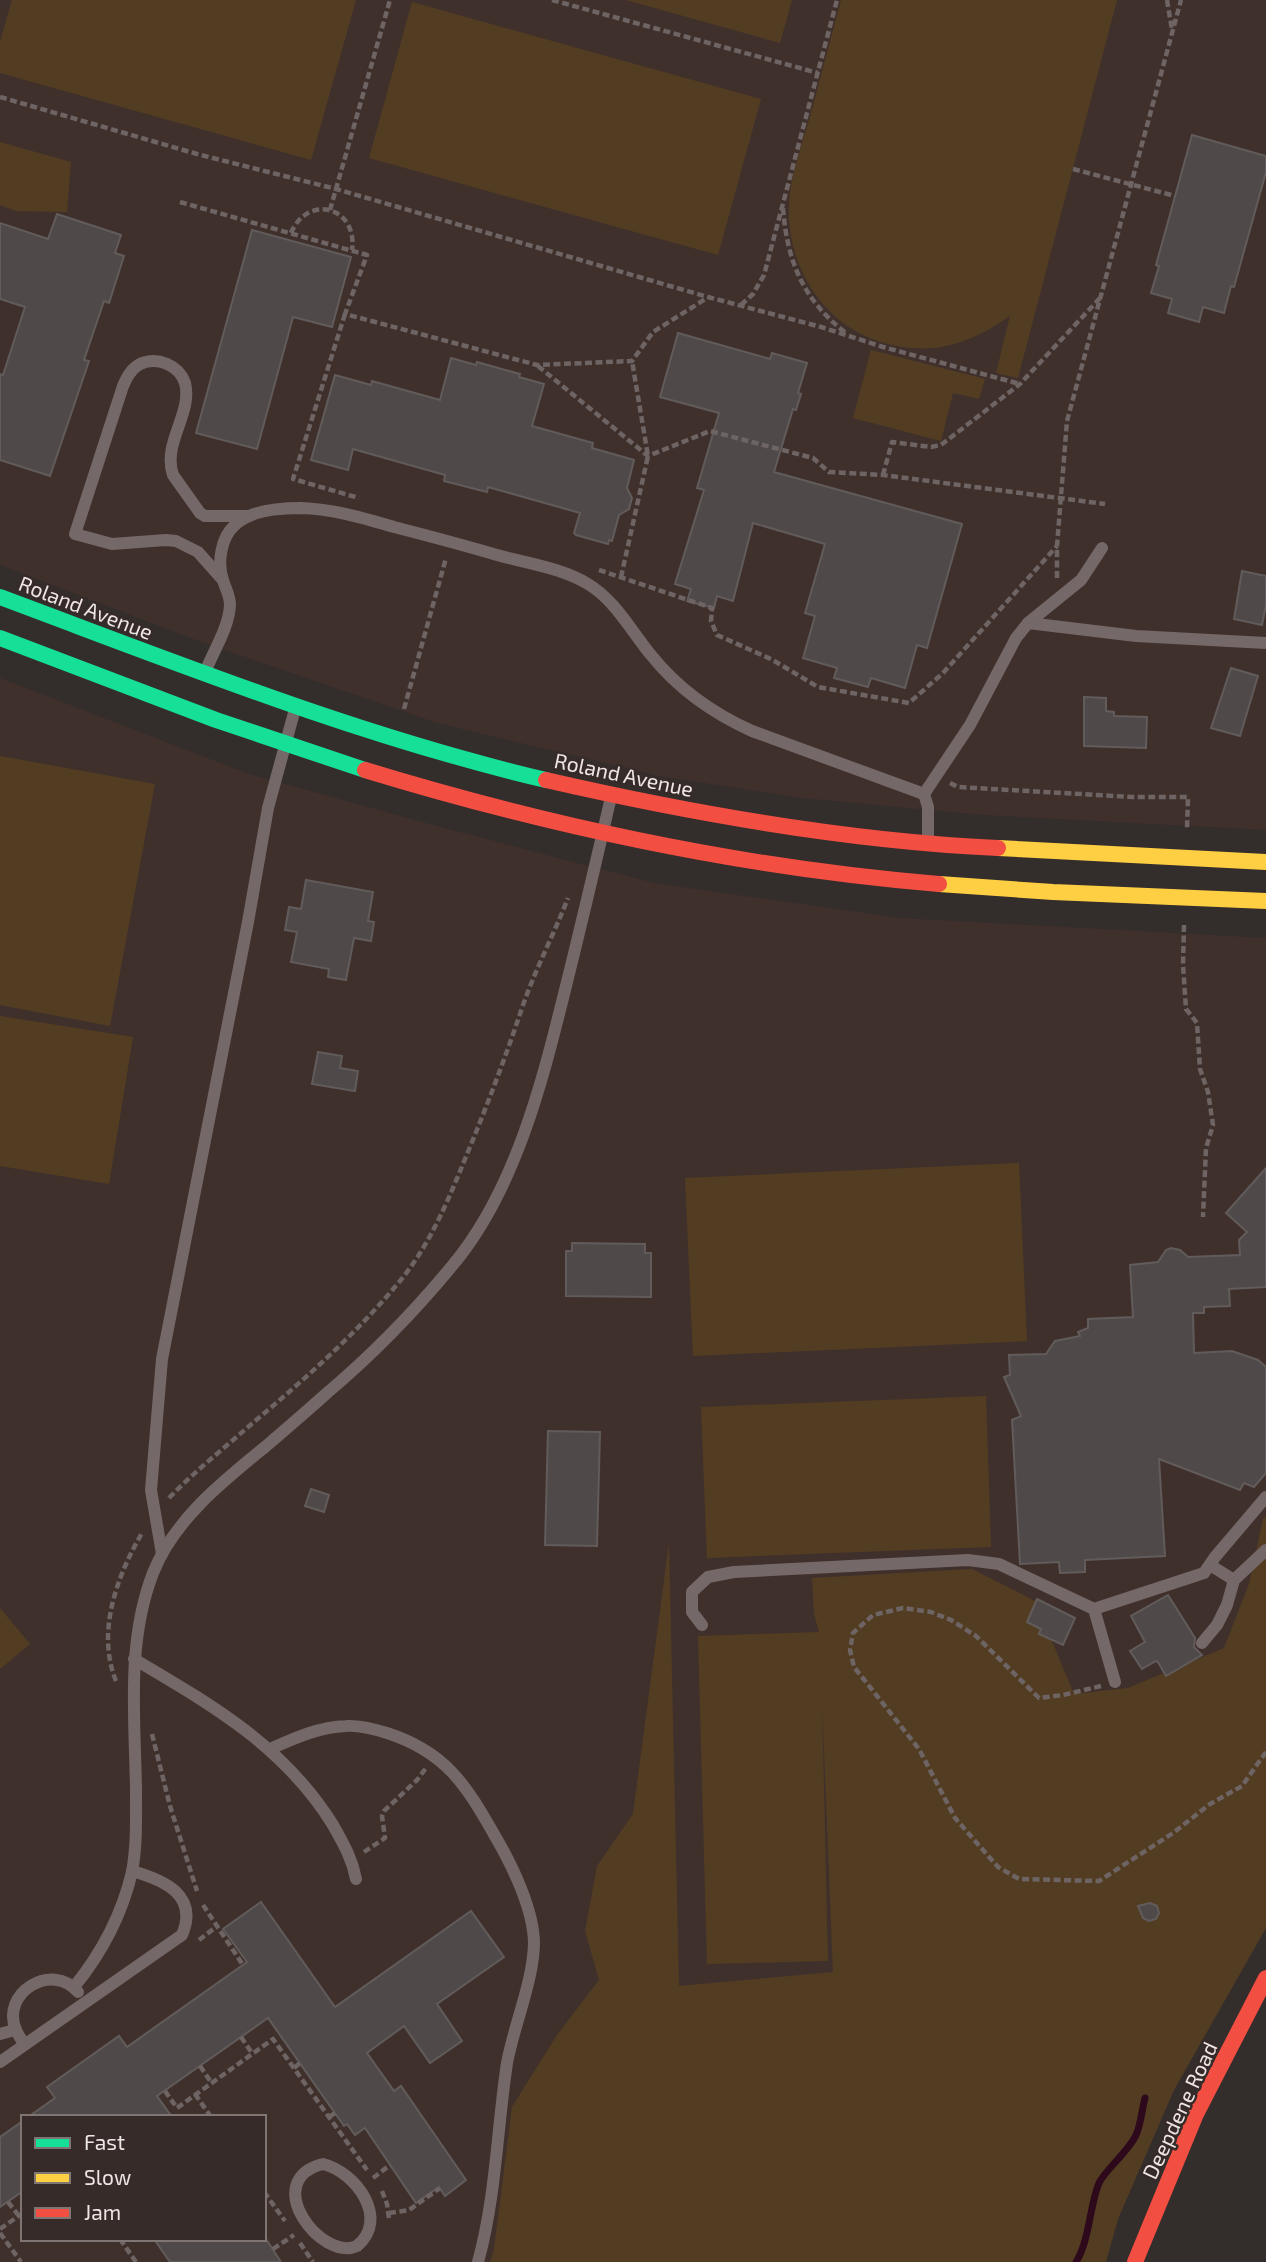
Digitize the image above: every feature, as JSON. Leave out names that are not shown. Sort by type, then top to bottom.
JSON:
[{"type":"main road","name":"Roland Avenue","points":[[0,597],[296,706],[443,753],[611,795],[740,819],[926,864],[1266,901]]},
{"type":"main road","name":"Roland Avenue","points":[[0,638],[284,744],[430,790],[603,833],[784,866],[1266,862]]},
{"type":"main road","name":"Deepdene Road","points":[[1135,2262],[1196,2114],[1266,1978]]},
{"type":"lane","points":[[205,674],[228,614],[229,595],[222,579],[198,552],[176,541],[112,544],[75,534],[123,386],[132,370],[150,361],[175,368],[181,375],[186,393],[170,454],[171,468],[173,475],[200,513],[210,517],[249,516],[291,509],[339,512],[550,569],[588,584],[612,606],[653,658],[702,705],[726,719],[777,741],[923,794],[928,807],[926,864]]},
{"type":"lane","points":[[222,579],[221,554],[228,534],[234,525],[249,516]]},
{"type":"lane","points":[[923,794],[970,725],[1010,649],[1028,623],[1081,580],[1101,548]]},
{"type":"lane","points":[[1028,623],[1136,636],[1266,643]]},
{"type":"lane","points":[[162,1554],[151,1490],[162,1359],[268,808],[296,706]]},
{"type":"lane","points":[[74,1987],[89,1969],[114,1924],[132,1871],[136,1816],[134,1659],[141,1617],[153,1574],[162,1554],[197,1507],[222,1481],[332,1389],[418,1305],[455,1263],[487,1215],[514,1157],[534,1104],[558,1018],[611,795]]},
{"type":"lane","points":[[702,1625],[692,1612],[692,1592],[708,1577],[734,1572],[968,1560],[999,1564],[1094,1609],[1204,1573],[1266,1497]]},
{"type":"lane","points":[[1202,1643],[1217,1625],[1227,1605],[1234,1580],[1266,1550]]},
{"type":"lane","points":[[1210,1565],[1234,1580]]},
{"type":"lane","points":[[1094,1609],[1115,1682]]},
{"type":"lane","points":[[134,1659],[210,1705],[270,1749],[313,1796],[348,1852],[356,1879]]},
{"type":"lane","points":[[270,1749],[303,1735],[348,1725],[373,1728],[425,1749],[444,1764],[463,1785],[494,1834],[516,1876],[534,1942],[532,1962],[507,2063],[490,2208],[478,2262]]},
{"type":"lane","points":[[0,2062],[85,2000],[182,1935],[187,1923],[187,1910],[183,1900],[174,1889],[132,1871]]},
{"type":"lane","points":[[24,2045],[15,2030],[13,2018],[20,1995],[28,1986],[51,1979],[63,1981],[74,1987],[85,2000]]},
{"type":"lane","points":[[0,2034],[15,2030]]},
{"type":"lane","points":[[323,2164],[344,2172],[356,2184],[366,2199],[370,2213],[369,2227],[364,2239],[344,2257],[314,2238],[297,2211],[294,2199],[295,2190],[305,2172],[323,2164]]},
{"type":"path","points":[[330,211],[390,0]]},
{"type":"path","points":[[552,0],[818,73]]},
{"type":"path","points":[[740,306],[754,293],[764,275],[837,0]]},
{"type":"path","points":[[1167,0],[1172,33]]},
{"type":"path","points":[[1056,600],[1066,421],[1181,0]]},
{"type":"path","points":[[0,97],[197,154],[336,189],[1020,384]]},
{"type":"path","points":[[1073,169],[1175,196]]},
{"type":"path","points":[[180,202],[367,255],[345,314],[293,479],[370,501]]},
{"type":"path","points":[[783,204],[788,247],[804,288],[828,319],[850,336]]},
{"type":"path","points":[[291,233],[299,219],[306,214],[322,209],[330,211],[338,214],[349,226],[352,250]]},
{"type":"path","points":[[883,475],[891,442],[931,447],[941,445],[1020,384],[1102,295]]},
{"type":"path","points":[[621,578],[648,456],[632,361],[653,332],[708,297]]},
{"type":"path","points":[[345,314],[537,365],[632,361]]},
{"type":"path","points":[[537,365],[648,456]]},
{"type":"path","points":[[648,456],[710,432],[813,458],[829,472],[883,475],[1105,504]]},
{"type":"path","points":[[404,709],[451,542]]},
{"type":"path","points":[[595,568],[712,608],[711,621],[717,635],[771,659],[818,687],[909,703],[943,673],[1057,546]]},
{"type":"path","points":[[936,778],[958,787],[1132,797],[1188,797]]},
{"type":"path","points":[[162,1506],[197,1471],[289,1392],[351,1334],[395,1288],[418,1256],[449,1198],[503,1066],[539,964],[571,890]]},
{"type":"path","points":[[1183,965],[1186,1009],[1197,1023],[1200,1069],[1208,1092],[1213,1125],[1206,1147],[1203,1217]]},
{"type":"path","points":[[121,1687],[111,1665],[108,1649],[110,1616],[126,1564],[146,1527]]},
{"type":"path","points":[[1115,1682],[1063,1695],[1038,1698],[976,1636],[951,1619],[931,1612],[904,1608],[873,1615],[853,1633],[850,1650],[854,1667],[919,1749],[955,1818],[998,1867],[1019,1879],[1053,1882],[1099,1881],[1173,1833],[1210,1804],[1242,1786],[1266,1752]]},
{"type":"path","points":[[151,1732],[170,1806],[200,1899],[243,1965]]},
{"type":"path","points":[[370,1850],[385,1838],[382,1816],[384,1811],[430,1764]]},
{"type":"path","points":[[241,2037],[252,2053]]},
{"type":"path","points":[[164,2091],[177,2108],[273,2039],[384,2194],[389,2214],[388,2223]]},
{"type":"path","points":[[294,2068],[300,2063]]},
{"type":"path","points":[[200,2066],[212,2083]]},
{"type":"path","points":[[195,2094],[210,2115]]},
{"type":"path","points":[[329,2118],[335,2113]]},
{"type":"path","points":[[373,2178],[390,2165]]},
{"type":"path","points":[[389,2214],[409,2210],[440,2189]]},
{"type":"path","points":[[8,2202],[21,2215],[0,2231],[20,2262]]},
{"type":"path","points":[[273,2249],[294,2235]]},
{"type":"path","points":[[121,2241],[136,2262]]},
{"type":"path","points":[[305,2262],[307,2254]]},
{"type":"shaded area","points":[[0,0],[1266,0],[1266,830],[983,815],[802,798],[659,776],[437,723],[196,640],[0,565]]},
{"type":"shaded area","points":[[12,0],[356,0],[311,160],[0,73],[0,42]]},
{"type":"shaded area","points":[[626,0],[792,0],[780,43]]},
{"type":"shaded area","points":[[841,0],[1117,0],[1018,378],[996,373],[1010,316],[978,335],[946,346],[912,348],[894,345],[855,331],[838,319],[823,304],[801,269],[790,228],[790,194],[797,159]]},
{"type":"shaded area","points":[[412,2],[761,99],[718,255],[369,158]]},
{"type":"shaded area","points":[[0,142],[71,162],[67,212],[16,211],[0,205]]},
{"type":"shaded area","points":[[871,350],[985,379],[979,399],[953,393],[941,441],[853,418]]},
{"type":"shaded area","points":[[0,678],[252,775],[654,883],[900,918],[1266,938],[1266,1928],[1174,2090],[1118,2219],[1105,2262],[0,2262]]},
{"type":"shaded area","points":[[0,756],[155,784],[110,1026],[0,1005]]},
{"type":"shaded area","points":[[0,1016],[133,1037],[109,1184],[0,1166]]},
{"type":"shaded area","points":[[1019,1163],[1027,1341],[693,1356],[685,1178]]},
{"type":"shaded area","points":[[986,1396],[991,1547],[707,1558],[701,1407]]},
{"type":"shaded area","points":[[1266,1516],[1266,1928],[1174,2090],[1118,2219],[1106,2262],[490,2262],[494,2249],[512,2107],[557,2035],[599,1980],[585,1931],[597,1866],[633,1814],[669,1543],[679,1986],[833,1972],[822,1702],[828,1961],[707,1964],[698,1636],[819,1632],[814,1614],[812,1578],[972,1569],[1035,1601],[1074,1694],[1128,1688],[1224,1648],[1249,1584],[1263,1519]]},
{"type":"shaded area","points":[[0,1608],[30,1644],[0,1669]]},
{"type":"building","points":[[1192,135],[1266,156],[1266,172],[1234,287],[1231,286],[1224,313],[1203,307],[1199,322],[1168,313],[1172,299],[1151,293],[1159,266],[1156,265]]},
{"type":"building","points":[[57,214],[121,235],[115,253],[124,256],[109,303],[104,301],[84,360],[89,361],[50,476],[0,460],[0,374],[3,375],[25,307],[0,299],[0,223],[48,239]]},
{"type":"building","points":[[252,230],[351,257],[332,327],[293,317],[257,449],[196,433]]},
{"type":"building","points":[[678,333],[770,359],[772,353],[807,363],[798,393],[801,394],[796,410],[793,409],[774,472],[962,524],[927,648],[917,645],[905,688],[871,678],[868,687],[834,678],[837,668],[803,658],[815,616],[805,613],[825,544],[753,523],[733,601],[717,596],[714,608],[687,601],[691,589],[675,584],[704,490],[697,488],[719,413],[660,397]]},
{"type":"building","points":[[451,358],[520,374],[519,377],[544,384],[532,426],[593,443],[592,448],[634,460],[627,488],[632,498],[629,509],[619,515],[612,541],[609,540],[608,544],[576,535],[574,533],[580,513],[488,487],[487,492],[444,481],[445,475],[353,449],[348,470],[311,460],[335,375],[371,385],[372,381],[440,400]]},
{"type":"building","points":[[1242,571],[1266,576],[1266,605],[1262,625],[1234,619]]},
{"type":"building","points":[[1231,668],[1258,676],[1240,736],[1211,728]]},
{"type":"building","points":[[1084,697],[1106,698],[1106,711],[1114,712],[1114,716],[1147,717],[1146,748],[1084,746]]},
{"type":"building","points":[[306,880],[373,892],[368,921],[374,922],[371,941],[354,938],[346,980],[328,977],[329,969],[291,962],[297,932],[285,930],[289,907],[301,909]]},
{"type":"building","points":[[318,1052],[342,1056],[340,1068],[358,1071],[355,1091],[312,1084]]},
{"type":"building","points":[[1266,1168],[1266,1287],[1229,1289],[1230,1306],[1204,1307],[1204,1313],[1193,1313],[1194,1353],[1232,1351],[1258,1360],[1266,1367],[1266,1473],[1254,1487],[1244,1483],[1240,1490],[1159,1459],[1165,1556],[1085,1560],[1085,1572],[1060,1573],[1059,1562],[1020,1564],[1012,1420],[1021,1416],[1004,1377],[1010,1375],[1009,1355],[1046,1354],[1055,1341],[1080,1336],[1078,1332],[1088,1328],[1088,1319],[1133,1317],[1130,1265],[1158,1262],[1166,1250],[1171,1248],[1180,1250],[1188,1257],[1240,1255],[1239,1240],[1247,1232],[1226,1213]]},
{"type":"building","points":[[572,1243],[645,1244],[645,1253],[651,1253],[651,1297],[566,1296],[566,1251],[572,1251]]},
{"type":"building","points":[[548,1431],[600,1432],[597,1546],[545,1545]]},
{"type":"building","points":[[311,1489],[329,1495],[324,1512],[305,1506]]},
{"type":"building","points":[[1168,1595],[1195,1638],[1194,1647],[1202,1655],[1166,1676],[1156,1661],[1142,1669],[1130,1651],[1145,1642],[1131,1616]]},
{"type":"building","points":[[1037,1599],[1075,1618],[1063,1645],[1039,1634],[1041,1629],[1027,1622]]},
{"type":"building","points":[[261,1902],[335,2007],[471,1911],[504,1957],[437,2004],[462,2041],[430,2063],[404,2026],[367,2053],[394,2091],[401,2086],[466,2180],[445,2196],[439,2187],[416,2203],[365,2128],[355,2135],[347,2124],[344,2126],[268,2018],[157,2096],[171,2115],[31,2115],[55,2098],[47,2087],[119,2036],[127,2047],[247,1962],[223,1929]]},
{"type":"building","points":[[1150,1903],[1157,1906],[1159,1913],[1156,1919],[1149,1921],[1143,1918],[1138,1906]]},
{"type":"building","points":[[21,2122],[21,2192],[0,2207],[0,2137]]},
{"type":"building","points":[[266,2239],[281,2262],[170,2262],[155,2241]]},
{"type":"waterway","points":[[1076,2262],[1084,2243],[1099,2183],[1136,2135],[1145,2098]]},
{"type":"traffic: fast","points":[[0,597],[270,697],[407,742],[546,780]]},
{"type":"traffic: fast","points":[[0,638],[216,720],[365,770]]},
{"type":"traffic: slow","points":[[998,848],[1266,862]]},
{"type":"traffic: slow","points":[[939,884],[1266,901]]},
{"type":"traffic: jam","points":[[365,770],[506,810],[649,842],[793,867],[939,884]]},
{"type":"traffic: jam","points":[[546,780],[770,824],[884,839],[998,848]]},
{"type":"traffic: jam","points":[[1135,2262],[1196,2114],[1266,1978]]}]
